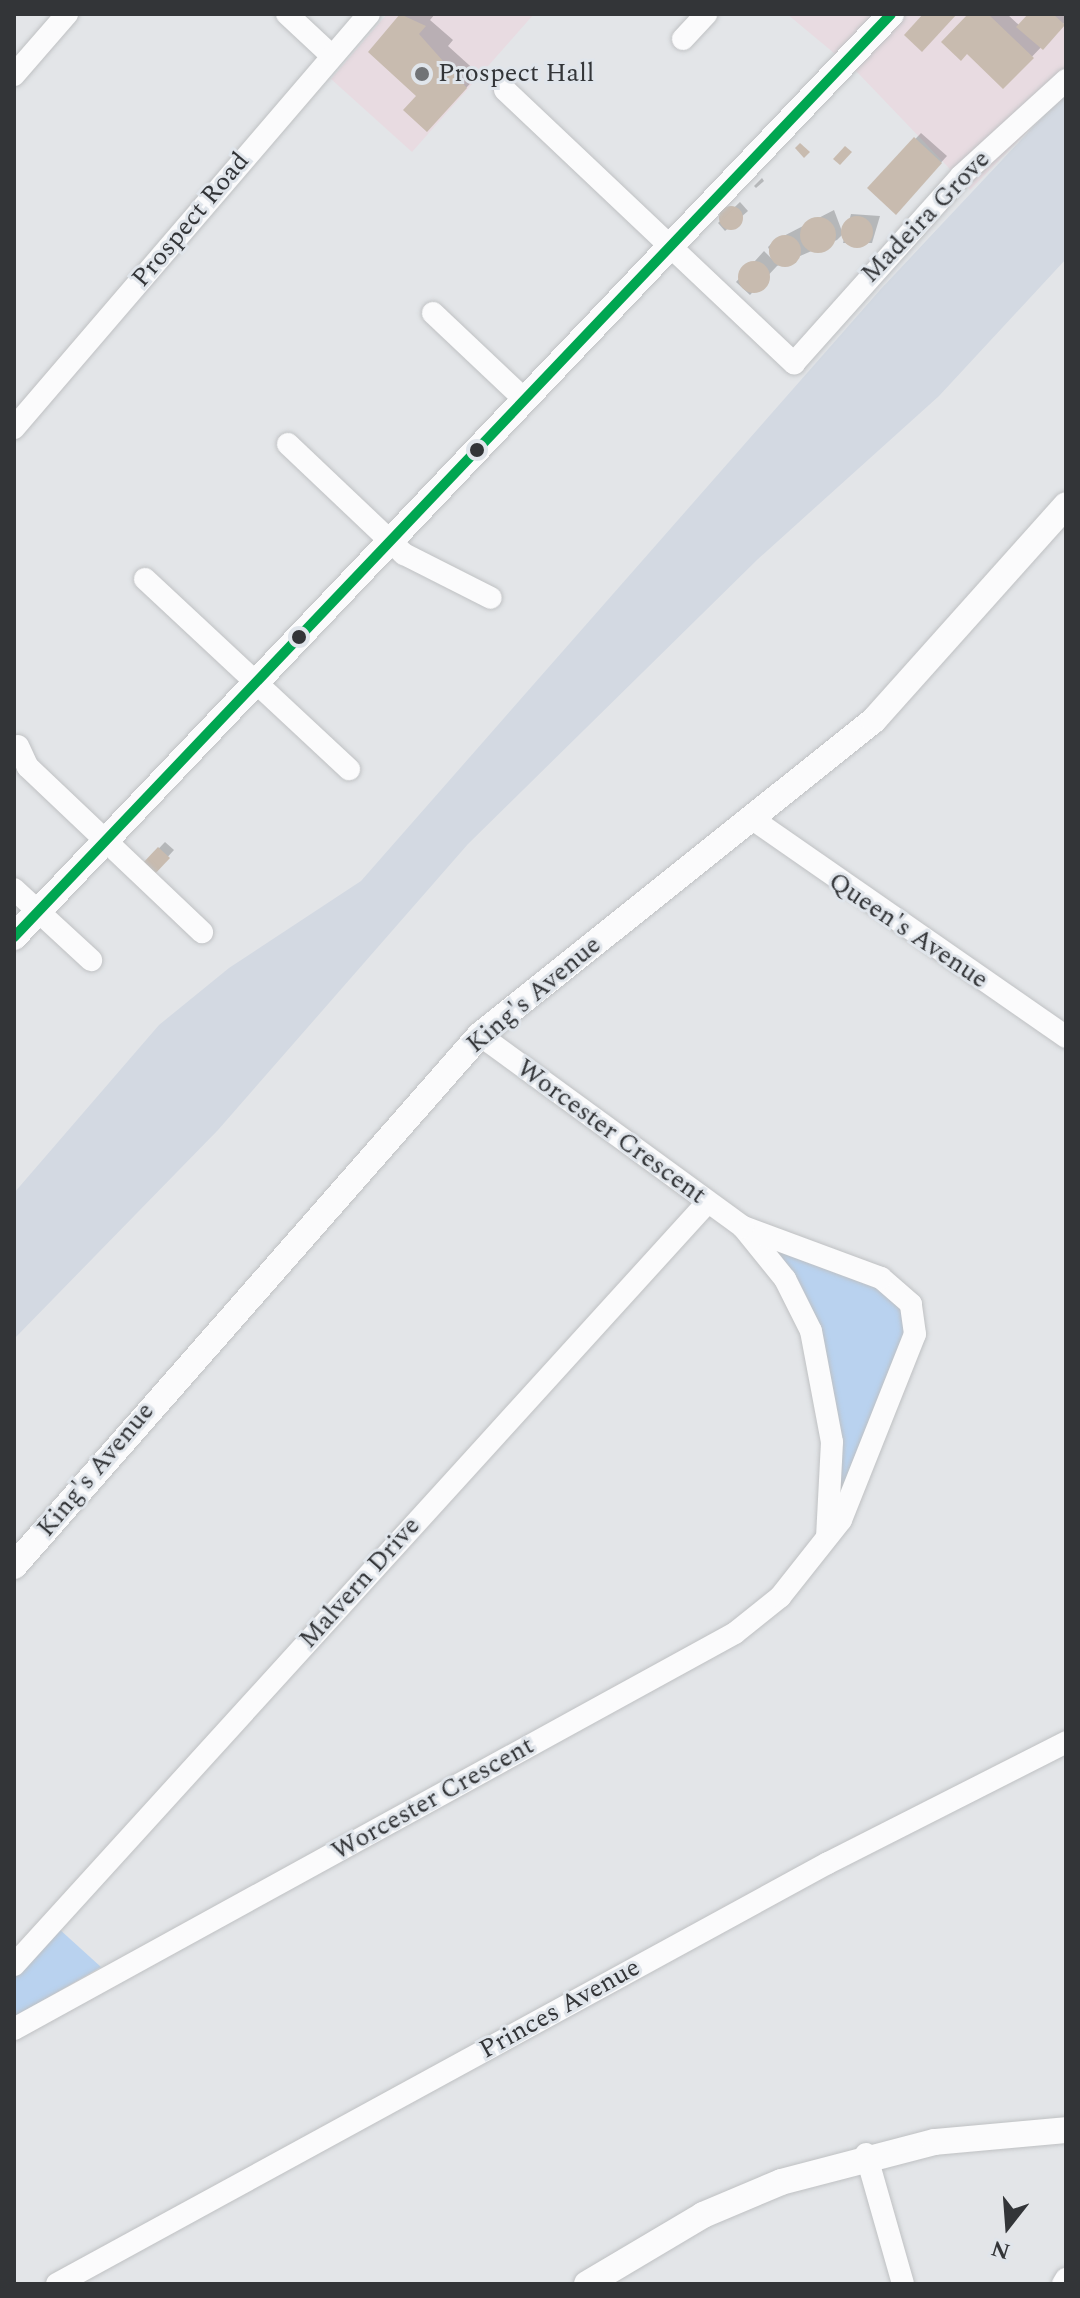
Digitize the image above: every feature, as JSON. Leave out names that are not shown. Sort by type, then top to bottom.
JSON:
[{"type":"street","points":[[14,75],[67,14]]},
{"type":"street","points":[[287,14],[331,55]]},
{"type":"street","name":"Prospect Road","points":[[14,428],[369,14]]},
{"type":"street","points":[[683,39],[706,14]]},
{"type":"street","points":[[14,937],[666,244],[891,14]]},
{"type":"street","name":"Madeira Grove","points":[[505,90],[666,244],[788,371],[961,176],[1066,80]]},
{"type":"street","points":[[433,313],[523,398]]},
{"type":"street","points":[[288,444],[391,538],[404,554],[491,598]]},
{"type":"street","name":"King's Avenue","points":[[14,1566],[480,1035],[754,820],[912,683],[1066,505]]},
{"type":"street","points":[[145,579],[349,769]]},
{"type":"street","points":[[18,746],[28,767],[202,932]]},
{"type":"street","name":"Queen's Avenue","points":[[754,820],[1066,1037]]},
{"type":"street","points":[[14,889],[91,960]]},
{"type":"street","name":"Worcester Crescent","points":[[14,2029],[735,1633],[780,1597],[827,1537],[856,1484],[916,1320],[900,1291],[881,1278],[743,1227],[480,1035]]},
{"type":"street","name":"Malvern Drive","points":[[14,1965],[707,1203]]},
{"type":"street","name":"Worcester Crescent","points":[[743,1227],[785,1279],[811,1331],[832,1442],[827,1537]]},
{"type":"street","name":"Princes Avenue","points":[[57,2284],[828,1863],[1066,1742]]},
{"type":"street","points":[[587,2284],[703,2215],[866,2154],[1066,2130]]},
{"type":"street","points":[[866,2154],[903,2284]]},
{"type":"street","points":[[1063,2284],[1066,2279]]},
{"type":"shaded area","points":[[387,14],[534,14],[412,152],[331,79]]},
{"type":"shaded area","points":[[787,14],[1066,14],[1066,92],[970,190],[858,73]]},
{"type":"shaded area","points":[[1066,92],[1066,259],[939,396],[758,559],[468,844],[218,1130],[14,1339],[14,1193],[159,1025],[229,968],[361,881],[880,290]]},
{"type":"shaded area","points":[[766,1237],[877,1285],[905,1314],[905,1340],[836,1518],[836,1422]]},
{"type":"shaded area","points":[[58,1928],[101,1967],[14,2017],[14,1976]]},
{"type":"building","name":"Prospect Hall","points":[[400,14],[426,26],[419,34],[467,88],[427,132],[403,110],[416,96],[368,52]]},
{"type":"building","points":[[923,14],[957,14],[922,52],[904,35]]},
{"type":"building","points":[[968,14],[988,14],[1034,58],[1003,89],[967,54],[961,61],[941,42]]},
{"type":"building","points":[[1028,14],[1053,14],[1065,25],[1043,50],[1016,27]]},
{"type":"building","points":[[914,137],[942,163],[896,215],[867,188]]},
{"type":"building","points":[[800,143],[810,152],[804,158],[795,148]]},
{"type":"building","points":[[845,146],[852,152],[840,165],[833,159]]},
{"type":"building","points":[[731,206],[742,213],[743,218],[736,229],[731,230],[720,223],[719,218],[726,207]]},
{"type":"building","points":[[857,216],[868,221],[873,232],[868,243],[857,248],[846,243],[841,232],[846,221]]},
{"type":"building","points":[[818,217],[830,223],[836,235],[830,247],[818,253],[806,247],[800,235],[806,223]]},
{"type":"building","points":[[785,235],[796,240],[801,251],[796,262],[785,267],[774,262],[769,251],[774,240]]},
{"type":"building","points":[[754,261],[766,265],[770,277],[766,289],[754,293],[742,289],[738,277],[742,265]]},
{"type":"building","points":[[158,847],[170,858],[153,876],[141,865]]},
{"type":"transit line","points":[[14,937],[891,14]]},
{"type":"place","name":"Prospect Hall","points":[[422,74]]}]
